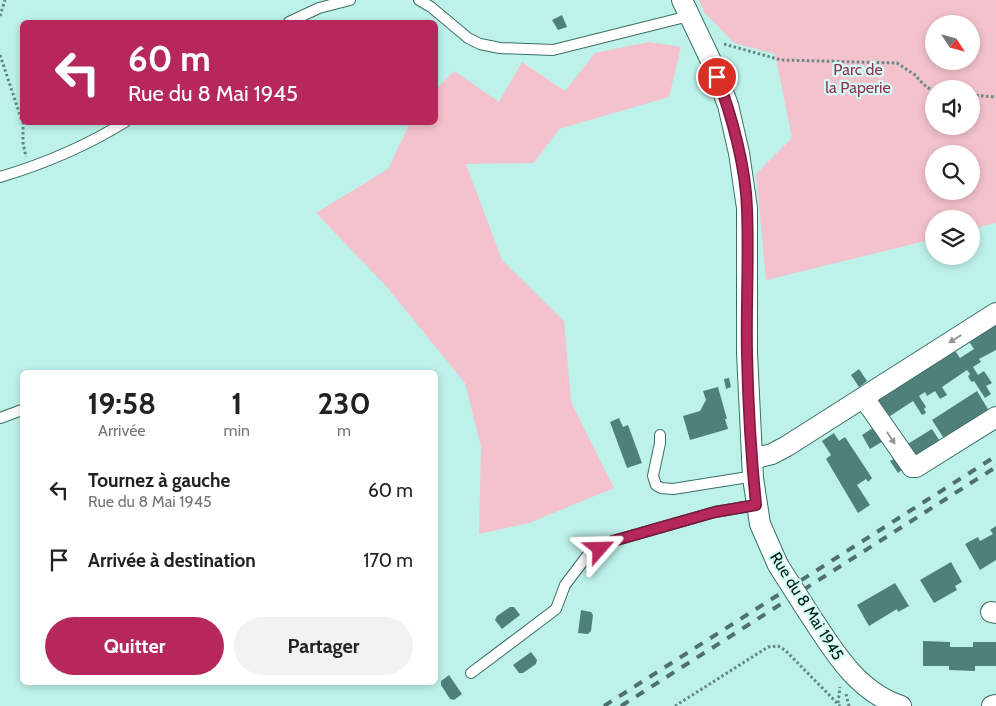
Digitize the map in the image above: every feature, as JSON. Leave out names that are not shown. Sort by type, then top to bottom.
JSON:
[{"type":"street","name":"Rue du 8 Mai 1945","points":[[685,8],[712,63],[728,105],[740,153],[746,198],[747,353],[753,468],[756,505],[760,524],[778,565],[850,673],[889,703]]},
{"type":"street","points":[[753,468],[767,456],[780,450],[864,398],[996,313]]},
{"type":"street","points":[[864,398],[912,467],[916,467],[996,417]]},
{"type":"street","points":[[992,706],[996,705]]},
{"type":"lane","points":[[293,20],[320,8],[350,0]]},
{"type":"lane","points":[[419,0],[432,7],[468,38],[480,44],[500,48],[553,50],[685,8]]},
{"type":"lane","points":[[0,177],[31,167],[85,145],[120,125]]},
{"type":"lane","points":[[0,418],[20,411]]},
{"type":"lane","points":[[660,435],[653,476],[656,485],[661,488],[674,489],[753,468]]},
{"type":"lane","points":[[471,673],[556,609],[565,585],[587,556],[613,541],[715,512],[756,505]]},
{"type":"path","points":[[0,16],[5,0]]},
{"type":"path","points":[[722,44],[781,60],[897,63],[915,75],[925,85]]},
{"type":"path","points":[[0,55],[20,113]]},
{"type":"path","points":[[980,96],[996,97]]},
{"type":"path","points":[[23,125],[23,143],[26,157],[31,167]]},
{"type":"path","points":[[675,706],[773,646],[782,647],[839,705]]},
{"type":"path","points":[[839,705],[840,685]]},
{"type":"green space","name":"Parc de la Paperie","points":[[699,0],[996,0],[996,223],[980,227],[980,210],[925,210],[925,241],[766,280],[756,174],[792,138],[775,54],[734,43],[704,12]]},
{"type":"green space","points":[[649,42],[681,47],[669,97],[559,129],[534,163],[466,164],[502,260],[564,321],[571,402],[614,488],[529,523],[479,534],[481,447],[465,383],[386,286],[316,213],[388,169],[409,125],[438,125],[438,87],[454,71],[499,102],[522,62],[565,91],[595,53]]},
{"type":"building","points":[[562,15],[567,27],[558,30],[552,20]]},
{"type":"building","points":[[994,323],[996,326],[996,350],[979,359],[981,362],[973,367],[978,375],[984,371],[992,383],[986,386],[991,394],[985,398],[974,381],[970,380],[968,376],[970,374],[967,370],[942,387],[947,395],[940,399],[935,391],[927,396],[925,392],[919,396],[926,407],[924,409],[926,413],[922,415],[913,401],[887,418],[875,400],[954,349],[960,358],[974,349],[968,340]]},
{"type":"building","points":[[859,369],[867,381],[859,387],[851,375]]},
{"type":"building","points":[[729,378],[731,387],[726,389],[724,379]]},
{"type":"building","points":[[718,387],[728,429],[690,440],[683,416],[700,411],[706,400],[703,391]]},
{"type":"building","points":[[977,391],[989,411],[945,440],[932,420]]},
{"type":"building","points":[[619,418],[623,427],[628,425],[642,463],[627,468],[610,422]]},
{"type":"building","points":[[876,426],[885,440],[870,449],[862,435]]},
{"type":"building","points":[[932,429],[941,443],[915,459],[906,445]]},
{"type":"building","points":[[834,433],[839,441],[845,437],[872,478],[868,482],[866,479],[857,485],[870,505],[858,513],[826,459],[831,455],[822,441]]},
{"type":"building","points":[[896,458],[903,469],[898,473],[890,461]]},
{"type":"building","points":[[996,526],[996,560],[980,570],[965,544],[978,537],[980,541],[993,534],[990,530]]},
{"type":"building","points":[[951,562],[962,582],[955,586],[957,590],[934,603],[920,580]]},
{"type":"building","points":[[895,583],[909,606],[898,612],[897,609],[869,626],[857,605]]},
{"type":"building","points":[[510,607],[514,607],[520,615],[502,629],[495,620],[497,616]]},
{"type":"building","points":[[581,610],[591,612],[593,615],[591,631],[588,634],[578,633]]},
{"type":"building","points":[[923,641],[950,642],[950,647],[973,647],[973,642],[996,642],[996,666],[975,666],[975,671],[949,670],[949,666],[923,666]]},
{"type":"building","points":[[531,652],[537,660],[536,664],[523,673],[519,673],[513,665]]},
{"type":"building","points":[[449,675],[462,694],[454,700],[450,699],[441,685],[441,681]]},
{"type":"railway","points":[[604,706],[996,456]]},
{"type":"railway","points":[[621,706],[996,467]]},
{"type":"route","points":[[600,549],[613,541],[715,512],[756,505],[750,440],[747,353],[747,208],[740,153],[728,105],[717,77]]}]
